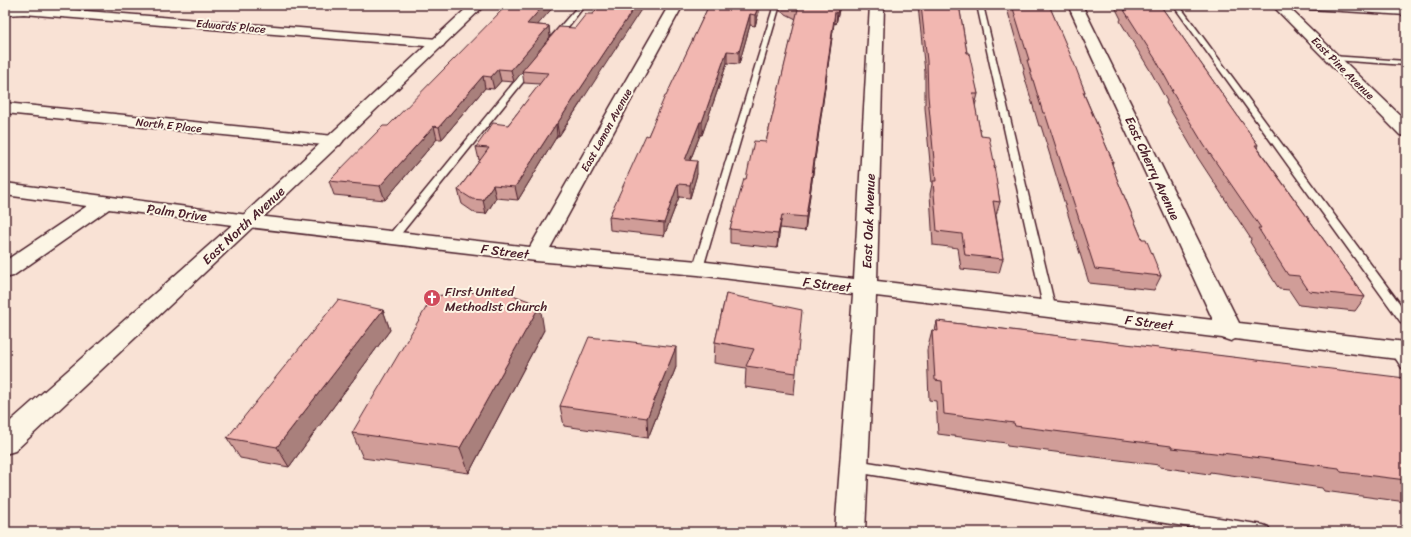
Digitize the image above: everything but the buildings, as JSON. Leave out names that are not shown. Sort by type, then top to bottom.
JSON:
[{"type":"street","name":"East North Avenue","points":[[5,443],[248,221],[478,5]]},
{"type":"street","name":"East Lemon Avenue","points":[[536,254],[676,5]]},
{"type":"street","name":"East Oak Avenue","points":[[850,532],[865,289],[877,5]]},
{"type":"street","name":"East Cherry Avenue","points":[[1076,5],[1231,332]]},
{"type":"street","name":"East Pine Avenue","points":[[1279,5],[1405,130]]},
{"type":"street","points":[[1310,5],[1406,11]]},
{"type":"street","name":"Edwards Place","points":[[5,11],[24,10],[438,43]]},
{"type":"street","name":"North E Place","points":[[5,108],[334,141]]},
{"type":"street","name":"Palm Drive","points":[[5,189],[248,221]]},
{"type":"street","points":[[5,271],[106,202]]},
{"type":"street","name":"F Street","points":[[248,221],[536,254],[698,268],[1231,332],[1403,356]]},
{"type":"lane","points":[[547,48],[582,5]]},
{"type":"lane","points":[[698,268],[777,5]]},
{"type":"lane","points":[[980,5],[1050,310]]},
{"type":"lane","points":[[1176,5],[1406,321]]},
{"type":"lane","points":[[1334,58],[1406,63]]},
{"type":"lane","points":[[392,238],[537,60]]},
{"type":"lane","points":[[855,466],[1263,532]]},
{"type":"place","name":"First United Methodist Church","points":[[432,298]]}]
